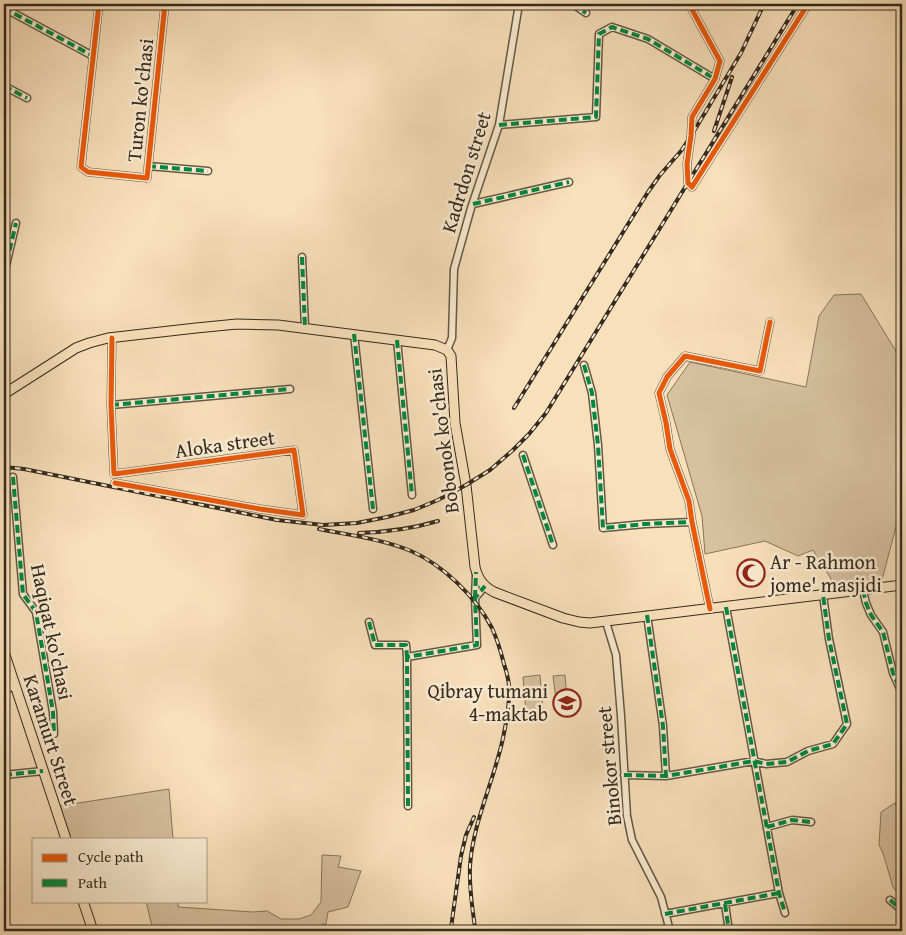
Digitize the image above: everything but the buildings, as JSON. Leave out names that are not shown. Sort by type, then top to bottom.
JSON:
[{"type":"main road","name":"Bobonok ko'chasi","points":[[4,394],[76,348],[89,342],[238,324],[305,328],[439,346],[447,350],[451,359],[455,423],[466,485],[476,572],[485,586]]},
{"type":"main road","points":[[485,586],[494,592],[569,620],[584,623],[606,622],[646,615],[902,585]]},
{"type":"main road","name":"Karamurt Street","points":[[4,652],[64,838]]},
{"type":"main road","name":"Karamurt Street","points":[[4,666],[7,689],[41,771]]},
{"type":"main road","points":[[84,902],[94,931]]},
{"type":"street","name":"Turon ko'chasi","points":[[98,4],[81,167],[88,172],[147,178],[165,4]]},
{"type":"street","name":"Kadrdon street","points":[[447,350],[452,338],[454,269],[499,125],[519,4]]},
{"type":"street","points":[[572,4],[586,13]]},
{"type":"street","points":[[689,4],[720,61],[715,79],[692,117],[687,164],[688,183],[692,187],[808,4]]},
{"type":"street","points":[[4,8],[93,56]]},
{"type":"street","points":[[499,125],[596,117],[599,34],[612,27],[648,40],[715,79]]},
{"type":"street","points":[[4,86],[27,98]]},
{"type":"street","points":[[148,166],[208,171]]},
{"type":"street","points":[[473,204],[569,182]]},
{"type":"street","points":[[4,274],[16,223]]},
{"type":"street","points":[[302,257],[305,328]]},
{"type":"street","points":[[710,609],[689,501],[670,449],[659,393],[667,377],[685,356],[760,371],[770,322]]},
{"type":"street","points":[[354,334],[374,509]]},
{"type":"street","points":[[112,338],[111,405],[290,389]]},
{"type":"street","points":[[398,340],[412,495]]},
{"type":"street","points":[[584,365],[592,393],[598,445],[603,528],[692,522]]},
{"type":"street","name":"Aloka street","points":[[111,405],[114,474],[294,450],[302,515],[260,510],[115,483]]},
{"type":"street","points":[[523,455],[553,545]]},
{"type":"street","name":"Haqiqat ko'chasi","points":[[13,477],[23,594],[36,612],[54,734]]},
{"type":"street","points":[[407,657],[477,645],[476,572]]},
{"type":"street","points":[[475,598],[485,586]]},
{"type":"street","points":[[863,590],[871,614],[883,632],[893,673],[902,693]]},
{"type":"street","points":[[624,774],[666,776],[754,761],[766,764],[787,762],[808,751],[834,744],[847,724],[829,639],[823,595]]},
{"type":"street","points":[[726,607],[779,893],[785,913]]},
{"type":"street","points":[[646,615],[663,726],[666,776]]},
{"type":"street","points":[[369,622],[375,645],[406,645],[408,806]]},
{"type":"street","name":"Binokor street","points":[[606,622],[616,655],[629,827],[632,840],[640,857],[662,897],[670,931]]},
{"type":"street","points":[[4,775],[41,771]]},
{"type":"street","points":[[767,827],[792,820],[811,822]]},
{"type":"street","points":[[665,914],[779,893]]},
{"type":"street","points":[[890,900],[902,910]]},
{"type":"street","points":[[725,904],[729,931]]},
{"type":"shaded area","points":[[861,294],[902,361],[902,504],[882,580],[836,587],[813,550],[798,556],[765,541],[705,554],[702,516],[667,395],[690,362],[806,387],[819,316],[834,295]]},
{"type":"shaded area","points":[[540,675],[543,710],[526,712],[523,677]]},
{"type":"shaded area","points":[[565,675],[567,698],[556,699],[553,676]]},
{"type":"shaded area","points":[[169,789],[173,838],[69,838],[59,806]]},
{"type":"shaded area","points":[[895,803],[902,817],[902,900],[893,887],[879,845],[881,812]]},
{"type":"shaded area","points":[[322,855],[341,856],[338,867],[361,871],[348,907],[328,912],[326,924],[322,924],[321,931],[153,931],[146,902],[178,902],[178,907],[253,912],[267,911],[281,919],[299,919],[311,915],[321,902]]},
{"type":"railway","points":[[514,408],[648,192],[691,136],[741,53],[764,4]]},
{"type":"railway","points":[[4,467],[24,469],[277,520],[323,525],[357,523],[414,510],[466,485],[490,470],[513,450],[546,413],[798,4]]},
{"type":"railway","points":[[714,131],[732,77]]},
{"type":"railway","points":[[359,533],[399,530],[438,521]]},
{"type":"railway","points":[[319,529],[389,543],[423,557],[446,573],[468,594],[485,616],[496,637],[508,679],[509,699],[499,754],[479,818],[472,850],[470,889],[477,931]]},
{"type":"railway","points":[[451,928],[461,856],[466,835],[474,817]]},
{"type":"marked path","points":[[573,4],[586,13]]},
{"type":"marked path","points":[[4,8],[93,56]]},
{"type":"marked path","points":[[499,125],[596,117],[599,34],[612,27],[648,39],[715,79]]},
{"type":"marked path","points":[[4,86],[27,98]]},
{"type":"marked path","points":[[148,166],[208,171]]},
{"type":"marked path","points":[[473,204],[569,182]]},
{"type":"marked path","points":[[4,274],[16,223]]},
{"type":"marked path","points":[[302,257],[305,328]]},
{"type":"marked path","points":[[354,334],[373,509]]},
{"type":"marked path","points":[[397,340],[412,495]]},
{"type":"marked path","points":[[584,365],[592,393],[598,445],[603,528],[692,522]]},
{"type":"marked path","points":[[111,405],[290,389]]},
{"type":"marked path","points":[[523,455],[553,545]]},
{"type":"marked path","points":[[13,477],[23,594],[36,612],[53,712],[54,734]]},
{"type":"marked path","points":[[475,598],[476,572]]},
{"type":"marked path","points":[[408,806],[407,657],[477,645],[475,598],[485,586]]},
{"type":"marked path","points":[[863,590],[871,615],[883,632],[893,673],[902,693]]},
{"type":"marked path","points":[[624,775],[666,776],[754,761],[766,764],[787,762],[808,751],[833,744],[847,724],[829,639],[823,595]]},
{"type":"marked path","points":[[726,607],[779,893],[785,913]]},
{"type":"marked path","points":[[647,615],[663,726],[666,776]]},
{"type":"marked path","points":[[369,622],[375,645],[406,645],[407,657]]},
{"type":"marked path","points":[[4,689],[10,688]]},
{"type":"marked path","points":[[4,775],[43,771]]},
{"type":"marked path","points":[[767,827],[792,820],[811,822]]},
{"type":"marked path","points":[[665,914],[779,893]]},
{"type":"marked path","points":[[890,900],[902,910]]},
{"type":"marked path","points":[[725,904],[729,931]]},
{"type":"cycle path","points":[[99,4],[81,167],[88,172],[147,178],[165,4]]},
{"type":"cycle path","points":[[689,4],[720,61],[715,79],[692,117],[687,164],[688,183],[692,187],[808,4]]},
{"type":"cycle path","points":[[710,609],[689,501],[670,449],[659,393],[667,377],[685,356],[760,371],[770,322]]},
{"type":"cycle path","points":[[112,338],[111,405],[114,474],[294,450],[303,515],[115,483]]},
{"type":"place","name":"Ar - Rahmon jome' masjidi","points":[[751,573]]},
{"type":"place","name":"Qibray tumani 4-maktab","points":[[567,703]]}]
